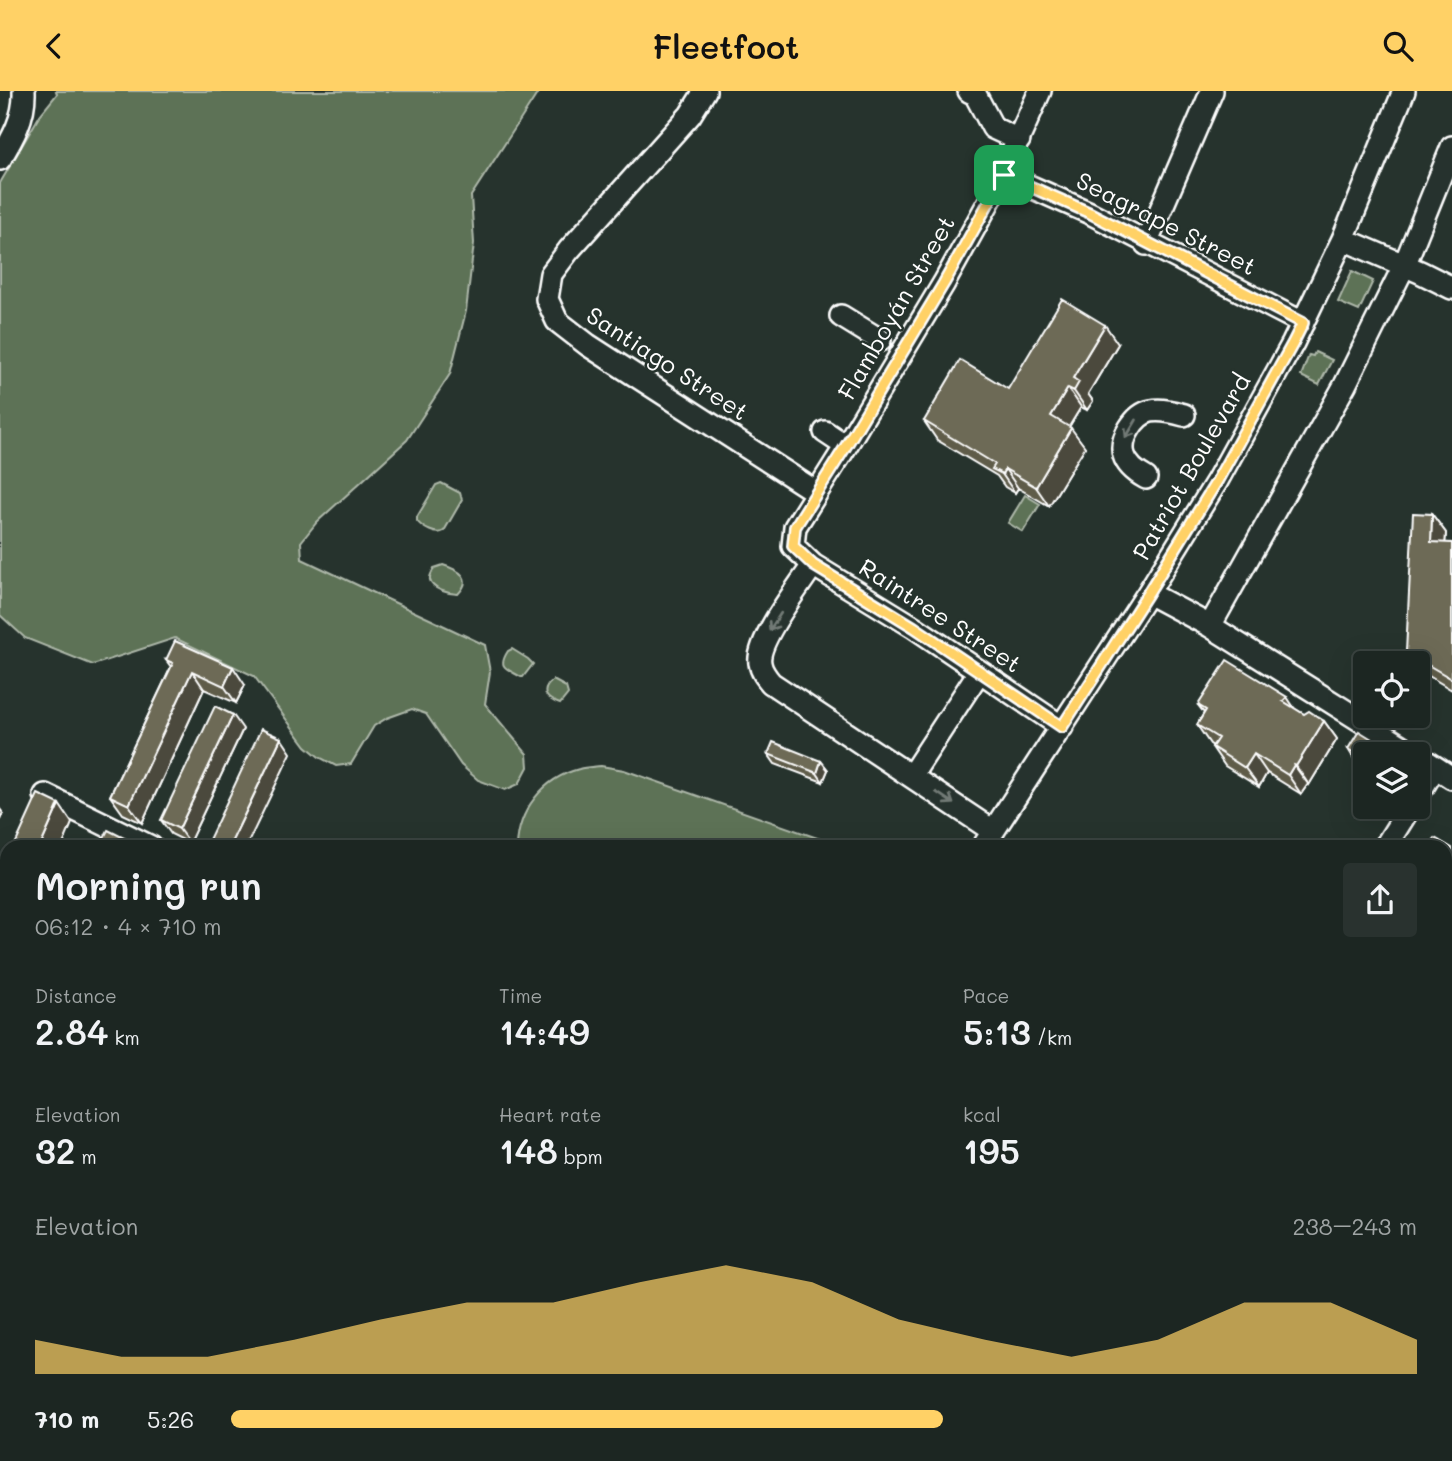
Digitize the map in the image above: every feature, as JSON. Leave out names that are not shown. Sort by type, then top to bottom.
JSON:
[{"type":"street","points":[[0,159],[14,136],[24,105],[24,91]]},
{"type":"street","name":"Santiago Street","points":[[705,91],[690,115],[569,250],[551,274],[547,299],[557,321],[588,345],[816,492]]},
{"type":"street","points":[[969,91],[975,94],[993,128],[1019,140]]},
{"type":"street","name":"Flamboyán Street","points":[[793,546],[795,527],[944,283],[1004,175],[1040,91]]},
{"type":"street","points":[[1146,244],[1212,91]]},
{"type":"street","name":"Patriot Boulevard","points":[[988,839],[1148,593],[1217,481],[1303,323],[1343,239],[1404,91]]},
{"type":"street","points":[[1210,626],[1345,385],[1404,266],[1452,147]]},
{"type":"street","name":"Seagrape Street","points":[[1004,175],[1090,213],[1303,323]]},
{"type":"street","points":[[1343,239],[1452,288]]},
{"type":"street","points":[[841,316],[880,339]]},
{"type":"street","points":[[1146,478],[1137,473],[1123,453],[1129,430],[1136,420],[1148,411],[1165,410],[1184,415]]},
{"type":"street","points":[[825,432],[846,446]]},
{"type":"street","name":"Raintree Street","points":[[793,546],[813,565],[905,621],[1062,727]]},
{"type":"street","points":[[813,565],[769,632],[759,661],[762,672],[771,683],[911,776],[988,839]]},
{"type":"street","points":[[1148,593],[1210,626],[1394,742]]},
{"type":"street","points":[[911,776],[979,672]]},
{"type":"street","points":[[45,795],[137,840]]},
{"type":"street","points":[[1389,840],[1402,819]]},
{"type":"green space","points":[[56,91],[539,91],[471,196],[474,243],[466,311],[450,374],[407,440],[317,522],[301,542],[302,559],[485,645],[490,672],[485,704],[527,754],[528,767],[519,784],[505,790],[478,780],[461,765],[426,714],[412,709],[374,726],[351,764],[336,766],[306,746],[254,676],[175,638],[93,665],[25,638],[0,615],[0,183],[40,115],[57,94]]},
{"type":"green space","points":[[1352,271],[1373,281],[1359,311],[1338,302]]},
{"type":"green space","points":[[1315,352],[1332,360],[1319,385],[1301,376],[1309,355],[1313,356]]},
{"type":"green space","points":[[441,483],[460,493],[462,500],[444,531],[438,533],[422,526],[417,517],[436,485]]},
{"type":"green space","points":[[1025,495],[1040,504],[1023,532],[1008,523]]},
{"type":"green space","points":[[443,565],[459,572],[465,579],[458,594],[442,591],[431,583],[430,577],[434,568]]},
{"type":"green space","points":[[512,649],[533,664],[523,677],[503,664],[508,651]]},
{"type":"green space","points":[[553,680],[566,687],[568,694],[560,704],[551,700],[545,692]]},
{"type":"green space","points":[[601,766],[624,770],[823,840],[518,840],[522,821],[535,798],[554,780],[582,768]]},
{"type":"building","points":[[1062,299],[1105,325],[1073,378],[1079,382],[1074,391],[1068,388],[1051,416],[1071,428],[1036,487],[1005,469],[1002,474],[992,469],[995,464],[924,421],[960,360],[1008,389]]},
{"type":"building","points":[[1413,513],[1432,514],[1431,542],[1452,543],[1452,679],[1430,666],[1430,651],[1406,651]]},
{"type":"building","points":[[175,641],[233,667],[224,686],[192,671],[129,805],[110,796],[173,663],[166,660]]},
{"type":"building","points":[[1227,660],[1287,697],[1283,701],[1304,714],[1309,711],[1324,721],[1288,775],[1254,754],[1245,768],[1212,747],[1218,738],[1197,725],[1206,710],[1198,705]]},
{"type":"building","points":[[215,706],[233,715],[179,829],[161,820]]},
{"type":"building","points":[[261,729],[281,738],[232,840],[209,840]]},
{"type":"building","points":[[1359,731],[1377,742],[1353,742],[1353,752],[1348,749]]},
{"type":"building","points":[[773,742],[821,761],[817,773],[768,754]]},
{"type":"building","points":[[38,794],[59,804],[43,840],[17,840]]},
{"type":"building","points":[[108,830],[128,840],[103,840]]},
{"type":"route","points":[[1004,175],[1090,213],[1303,323],[1217,481],[1062,727],[914,627],[813,565],[793,546],[795,527],[944,283],[1004,175]]}]
